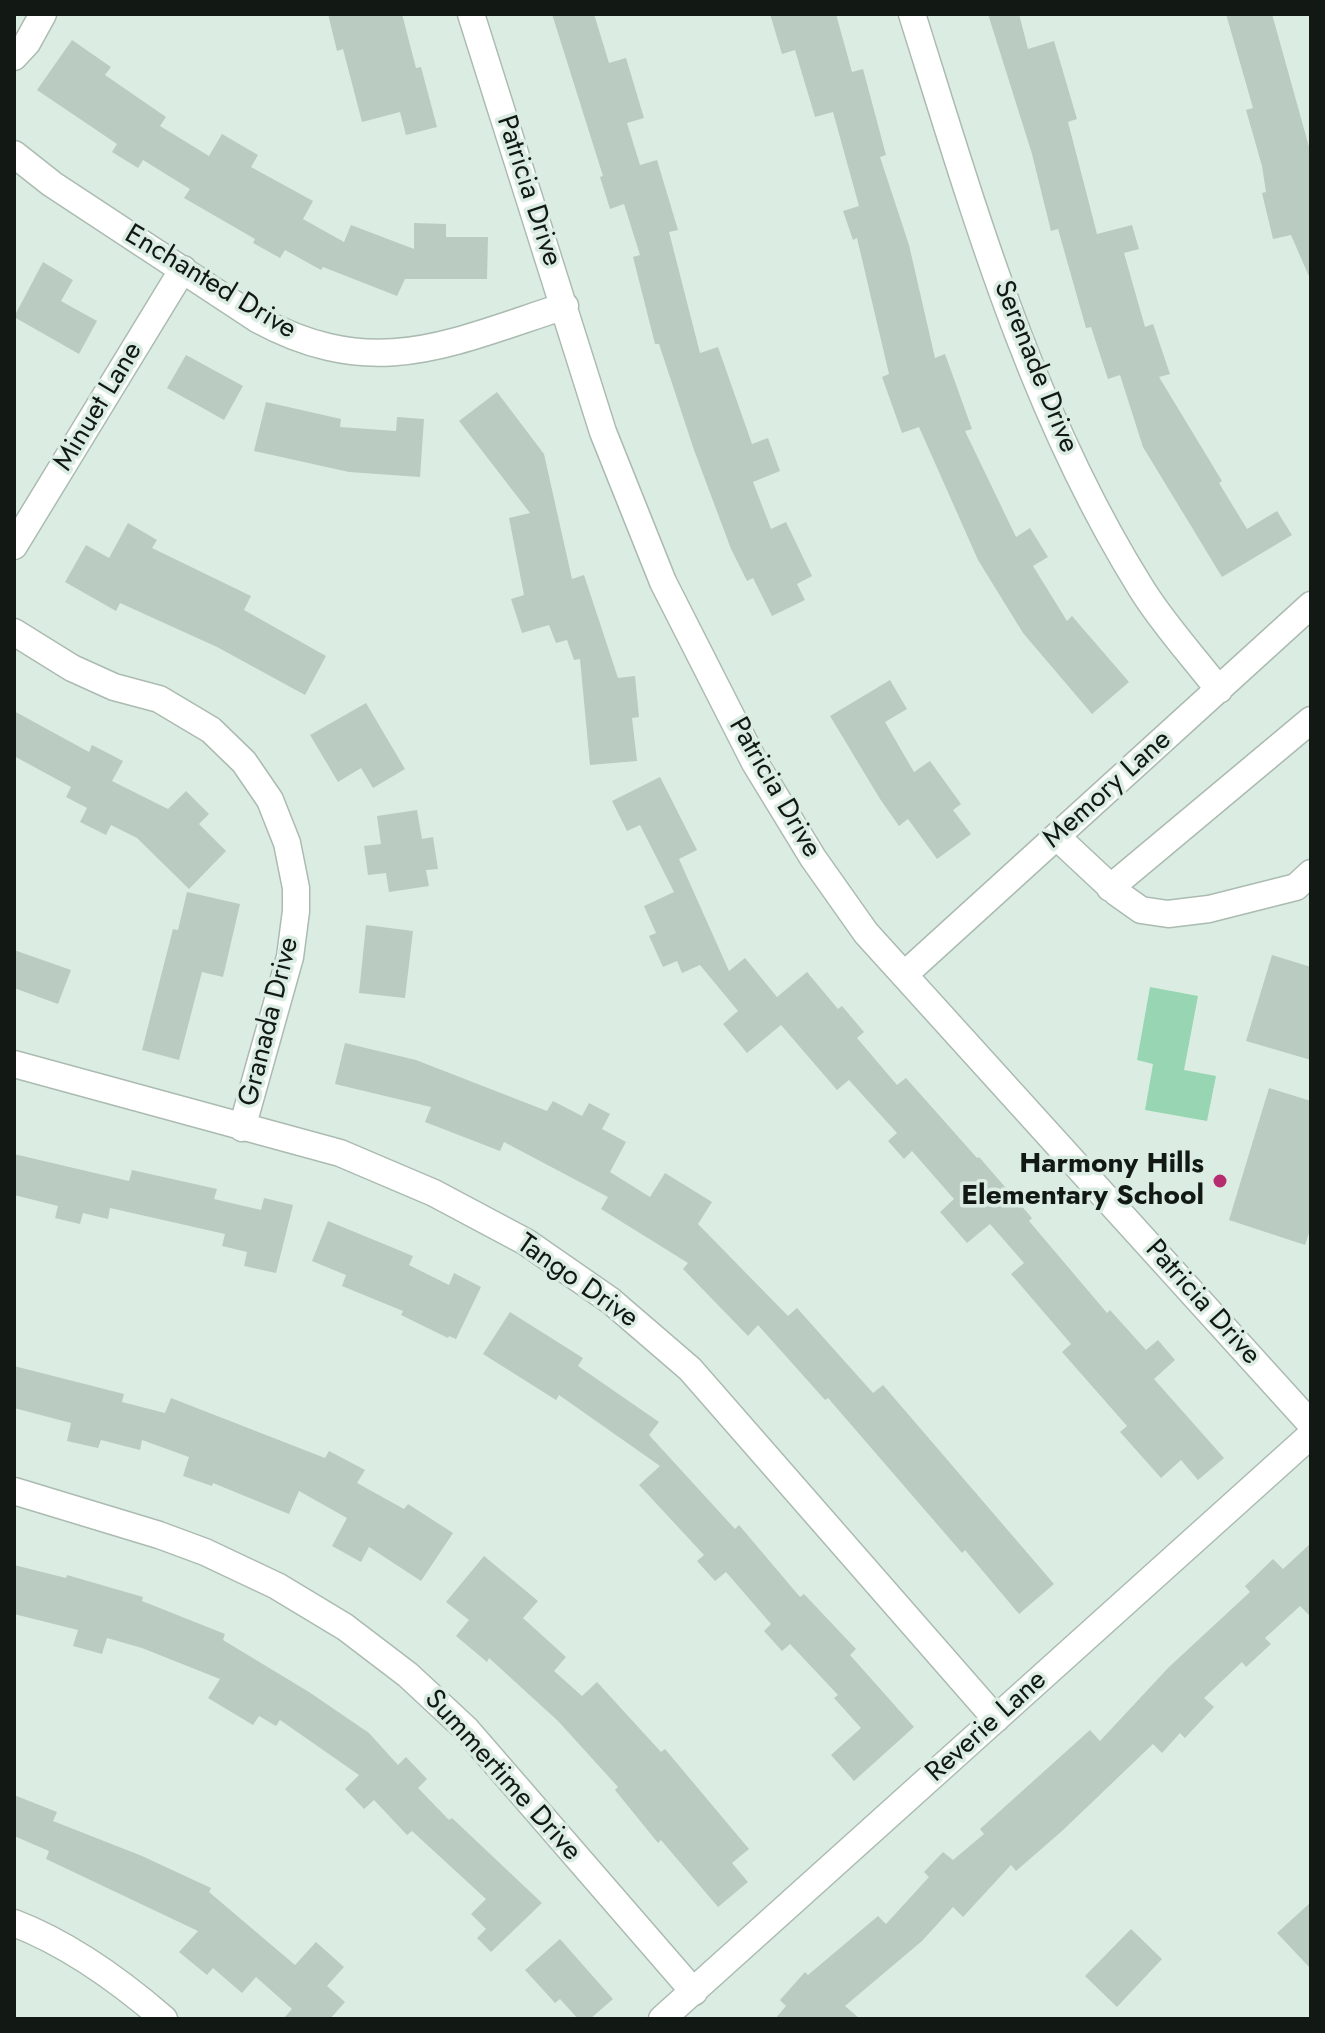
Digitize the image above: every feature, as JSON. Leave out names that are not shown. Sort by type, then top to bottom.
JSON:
[{"type":"street","points":[[14,57],[27,43],[43,14]]},
{"type":"street","name":"Patricia Drive","points":[[471,14],[603,432],[663,582],[755,763],[813,858],[866,933],[1311,1424]]},
{"type":"street","name":"Serenade Drive","points":[[912,14],[962,174],[1042,398],[1096,508],[1142,590],[1219,690]]},
{"type":"street","name":"Enchanted Drive","points":[[14,154],[52,184],[279,331],[326,347],[376,354],[425,350],[565,306]]},
{"type":"street","name":"Minuet Lane","points":[[14,546],[183,269]]},
{"type":"street","name":"Memory Lane","points":[[904,975],[1311,605]]},
{"type":"street","name":"Granada Drive","points":[[14,632],[72,668],[114,687],[159,699],[211,730],[244,762],[270,800],[287,843],[296,888],[296,911],[290,957],[242,1128]]},
{"type":"street","points":[[1110,888],[1311,720]]},
{"type":"street","points":[[1057,837],[1110,888],[1141,910],[1168,914],[1209,909],[1296,887],[1311,873]]},
{"type":"street","name":"Tango Drive","points":[[14,1064],[340,1153],[434,1193],[526,1242],[611,1301],[690,1369],[996,1719]]},
{"type":"street","name":"Reverie Lane","points":[[662,2019],[1311,1435]]},
{"type":"street","name":"Summertime Drive","points":[[14,1491],[205,1552],[277,1586],[345,1627],[408,1675],[466,1729],[694,1992]]},
{"type":"street","points":[[14,1923],[85,1960],[164,2019]]},
{"type":"green space","points":[[1150,987],[1198,996],[1184,1070],[1216,1076],[1207,1121],[1145,1110],[1153,1064],[1137,1060]]},
{"type":"building","points":[[328,14],[402,14],[416,68],[421,67],[437,127],[406,135],[400,112],[362,122],[343,49],[337,51]]},
{"type":"building","points":[[552,14],[594,14],[609,63],[626,58],[644,118],[627,123],[640,165],[657,160],[678,230],[669,232],[700,353],[718,347],[752,444],[768,438],[780,471],[753,482],[771,529],[786,522],[812,576],[797,584],[805,600],[772,616],[753,578],[747,581],[731,549],[659,344],[655,344],[633,257],[640,255],[624,204],[610,209],[600,177],[603,176]]},
{"type":"building","points":[[770,14],[836,14],[852,72],[863,69],[886,155],[880,157],[909,245],[935,358],[945,354],[972,429],[965,431],[1016,537],[1030,528],[1048,557],[1033,566],[1067,621],[1072,616],[1129,682],[1092,714],[1023,633],[978,560],[919,427],[902,433],[882,377],[889,374],[857,238],[853,240],[843,211],[859,206],[833,112],[815,117],[795,50],[782,54]]},
{"type":"building","points":[[988,14],[1019,14],[1028,49],[1054,41],[1077,119],[1068,122],[1097,234],[1132,225],[1139,249],[1124,253],[1145,327],[1153,324],[1170,374],[1159,377],[1222,481],[1219,483],[1247,529],[1277,511],[1292,535],[1222,577],[1143,447],[1120,375],[1108,379],[1091,327],[1086,328],[1058,229],[1051,231],[1032,154]]},
{"type":"building","points":[[1226,14],[1272,14],[1311,154],[1311,281],[1291,235],[1273,239],[1262,193],[1266,192],[1262,166],[1246,110],[1253,108]]},
{"type":"building","points":[[72,40],[111,67],[105,75],[166,117],[160,126],[209,156],[222,134],[258,155],[251,167],[313,201],[303,219],[344,242],[351,225],[414,249],[414,223],[446,224],[446,237],[488,237],[487,279],[405,279],[397,296],[323,267],[321,270],[285,250],[280,258],[253,243],[255,239],[184,198],[190,189],[143,160],[138,168],[112,152],[117,144],[37,90]]},
{"type":"building","points":[[43,262],[73,280],[61,301],[97,321],[79,354],[14,317]]},
{"type":"building","points":[[186,355],[243,386],[224,420],[167,388]]},
{"type":"building","points":[[497,392],[544,454],[572,579],[584,575],[618,678],[635,676],[639,717],[632,718],[637,761],[590,765],[580,659],[574,660],[567,640],[556,643],[549,625],[522,633],[511,599],[524,595],[509,518],[530,513],[459,421]]},
{"type":"building","points":[[266,402],[341,419],[340,427],[396,431],[397,417],[424,419],[420,477],[349,472],[254,451]]},
{"type":"building","points":[[128,523],[157,540],[152,548],[251,596],[244,610],[326,656],[305,695],[217,647],[120,603],[116,611],[65,582],[86,545],[109,558]]},
{"type":"building","points":[[890,680],[907,709],[885,722],[914,772],[930,761],[961,804],[953,810],[971,834],[937,859],[908,819],[899,826],[830,716]]},
{"type":"building","points":[[366,703],[405,769],[373,788],[361,768],[338,782],[310,735]]},
{"type":"building","points":[[14,711],[89,752],[92,745],[123,761],[112,781],[168,809],[186,791],[209,814],[199,824],[226,851],[189,889],[137,838],[111,825],[106,835],[80,822],[87,808],[66,797],[71,787],[14,756]]},
{"type":"building","points":[[660,777],[697,850],[679,859],[729,971],[745,958],[777,997],[807,972],[838,1009],[842,1006],[864,1032],[857,1038],[897,1085],[906,1078],[979,1157],[1107,1313],[1110,1310],[1146,1350],[1158,1340],[1175,1360],[1154,1379],[1224,1458],[1198,1480],[1181,1460],[1161,1478],[1120,1432],[1127,1426],[1062,1352],[1071,1344],[1011,1274],[1024,1263],[990,1224],[967,1243],[940,1212],[954,1199],[912,1151],[904,1159],[888,1141],[897,1133],[849,1080],[837,1090],[781,1025],[747,1053],[723,1024],[738,1011],[700,965],[682,973],[677,961],[663,967],[649,936],[656,933],[644,906],[674,892],[640,825],[627,831],[612,801]]},
{"type":"building","points":[[417,810],[422,839],[433,837],[438,869],[426,870],[429,886],[389,892],[386,873],[368,875],[364,846],[381,844],[377,816]]},
{"type":"building","points":[[187,892],[240,904],[223,977],[202,972],[179,1060],[142,1050],[173,929],[178,930]]},
{"type":"building","points":[[366,925],[413,931],[405,998],[359,993]]},
{"type":"building","points":[[14,950],[71,970],[58,1004],[14,988]]},
{"type":"building","points":[[1272,955],[1311,967],[1311,1060],[1246,1041]]},
{"type":"building","points":[[345,1043],[416,1060],[547,1111],[553,1101],[582,1116],[589,1103],[610,1114],[602,1129],[626,1142],[610,1172],[650,1197],[665,1173],[712,1202],[698,1224],[788,1316],[797,1308],[873,1393],[883,1385],[1054,1584],[1019,1614],[828,1398],[825,1400],[758,1325],[748,1336],[683,1269],[688,1263],[601,1209],[608,1197],[504,1142],[500,1151],[425,1122],[431,1107],[335,1084]]},
{"type":"building","points":[[1269,1088],[1311,1101],[1311,1227],[1305,1245],[1229,1220]]},
{"type":"building","points":[[14,1154],[129,1181],[132,1170],[217,1189],[214,1199],[261,1210],[264,1198],[293,1205],[276,1273],[244,1266],[247,1252],[222,1246],[225,1234],[110,1208],[108,1219],[83,1213],[80,1224],[55,1218],[58,1206],[14,1195]]},
{"type":"building","points":[[328,1221],[413,1256],[409,1265],[449,1285],[454,1273],[481,1287],[456,1339],[401,1315],[403,1311],[342,1286],[346,1275],[312,1261]]},
{"type":"building","points":[[510,1312],[583,1358],[578,1366],[659,1422],[649,1435],[735,1529],[739,1525],[800,1597],[804,1594],[856,1649],[850,1655],[914,1727],[854,1781],[831,1755],[861,1728],[834,1698],[838,1695],[790,1644],[782,1651],[764,1631],[771,1624],[726,1572],[715,1581],[697,1561],[704,1555],[639,1485],[660,1466],[559,1395],[556,1400],[483,1354]]},
{"type":"building","points":[[14,1366],[124,1394],[122,1402],[165,1413],[171,1398],[325,1458],[329,1451],[365,1470],[357,1483],[404,1509],[408,1504],[453,1533],[421,1581],[369,1547],[361,1562],[332,1546],[347,1518],[299,1491],[289,1514],[213,1483],[212,1486],[183,1476],[189,1457],[142,1440],[140,1450],[101,1440],[98,1448],[67,1441],[71,1423],[14,1408]]},
{"type":"building","points":[[1311,1543],[1311,1617],[1300,1606],[1265,1638],[1271,1644],[1246,1667],[1242,1662],[1204,1698],[1214,1707],[1185,1738],[1180,1733],[1162,1753],[1153,1744],[1016,1871],[1011,1865],[963,1917],[953,1907],[922,1941],[845,2006],[860,2019],[775,2019],[786,2006],[780,2000],[805,1972],[808,1975],[878,1916],[886,1924],[929,1877],[924,1872],[943,1852],[953,1860],[984,1834],[980,1829],[1090,1730],[1100,1741],[1169,1667],[1250,1592],[1245,1586],[1273,1559],[1283,1569]]},
{"type":"building","points":[[484,1556],[538,1601],[523,1618],[566,1657],[554,1671],[582,1696],[597,1682],[661,1752],[665,1749],[749,1849],[732,1863],[748,1882],[718,1907],[661,1840],[658,1843],[615,1790],[618,1787],[558,1721],[489,1658],[487,1662],[456,1636],[469,1620],[446,1602]]},
{"type":"building","points":[[14,1565],[66,1578],[67,1575],[143,1597],[142,1601],[225,1634],[223,1640],[369,1733],[398,1765],[406,1757],[427,1779],[418,1788],[542,1903],[491,1952],[477,1938],[486,1929],[471,1914],[486,1899],[412,1831],[407,1835],[374,1800],[364,1809],[345,1789],[359,1775],[280,1720],[276,1726],[259,1716],[253,1725],[208,1698],[220,1679],[142,1648],[107,1638],[102,1654],[73,1646],[78,1630],[14,1614]]},
{"type":"building","points":[[14,1795],[57,1812],[53,1821],[142,1856],[211,1888],[209,1892],[295,1965],[316,1942],[344,1967],[327,1986],[345,2002],[330,2019],[283,2019],[292,2009],[256,1977],[242,1993],[213,1968],[207,1975],[179,1952],[198,1931],[46,1859],[49,1851],[14,1836]]},
{"type":"building","points":[[1311,1902],[1311,1969],[1277,1933]]},
{"type":"building","points":[[1131,1929],[1162,1959],[1117,2007],[1085,1976]]},
{"type":"building","points":[[560,1939],[613,1999],[590,2019],[578,2019],[560,1999],[555,2003],[525,1970]]},
{"type":"place","name":"Harmony Hills Elementary School","points":[[1220,1181]]}]
